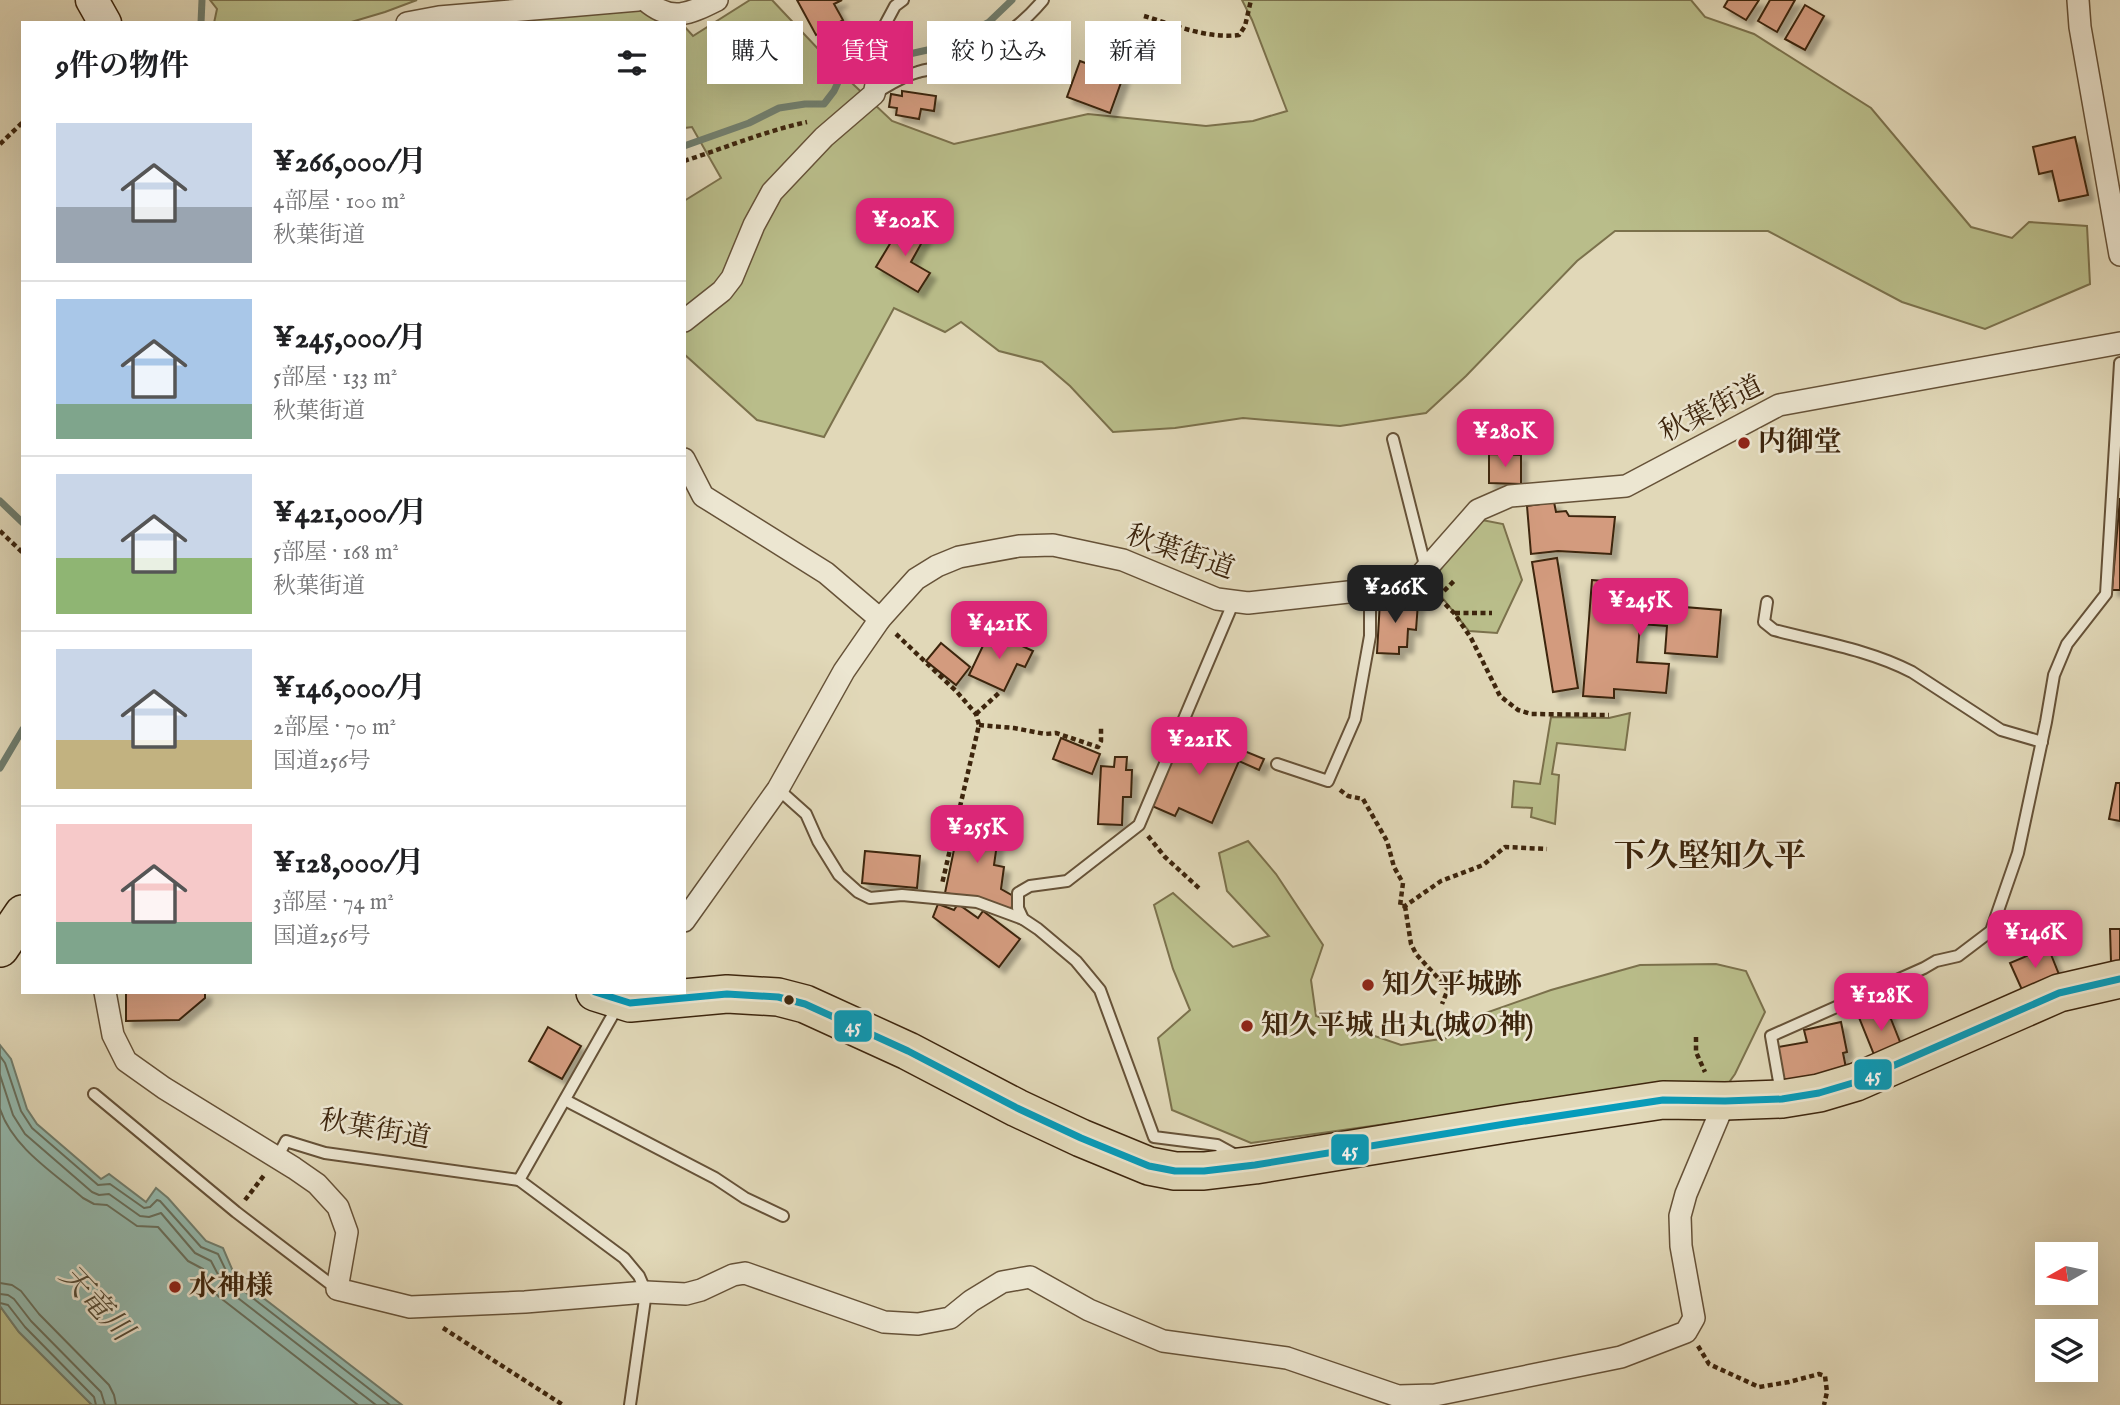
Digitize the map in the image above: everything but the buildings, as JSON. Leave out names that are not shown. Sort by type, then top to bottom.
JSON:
[{"type":"highway","points":[[0,947],[21,917]]},
{"type":"highway","points":[[624,997],[727,994],[778,997],[805,1004],[908,1051],[1028,1113],[1149,1166],[1175,1171],[1204,1171],[1663,1100],[1715,1088],[1782,1099],[1819,1093],[1856,1082],[2059,993],[2120,979]]},
{"type":"main road","points":[[92,0],[104,21]]},
{"type":"street","points":[[418,21],[638,0]]},
{"type":"street","points":[[645,0],[657,10],[676,15],[697,10],[717,0]]},
{"type":"street","points":[[2078,0],[2080,27],[2120,255]]},
{"type":"street","points":[[686,319],[722,291],[732,278],[754,225],[772,192],[876,85]]},
{"type":"street","name":"秋葉街道","points":[[686,918],[778,789],[844,671],[880,619],[916,579],[959,557],[1019,546],[1053,545],[1123,561],[1217,598],[1248,603],[1370,589],[1419,577],[1478,510],[1510,496],[1626,486],[1779,405],[2120,342]]},
{"type":"street","points":[[686,463],[702,496],[826,573],[880,619]]},
{"type":"street","points":[[105,994],[113,1035],[126,1061],[164,1088],[317,1184],[338,1207],[347,1232],[337,1289],[410,1307],[646,1292],[686,1294],[733,1275],[745,1273],[884,1322],[918,1324],[950,1318],[1002,1282],[1030,1278],[1089,1310],[1163,1341],[1287,1358],[1398,1396],[1435,1395],[1621,1357],[1686,1332],[1694,1318],[1681,1246],[1680,1216],[1715,1088]]},
{"type":"lane","points":[[887,21],[895,6],[903,0]]},
{"type":"lane","points":[[876,85],[945,66],[993,45],[1043,0]]},
{"type":"lane","points":[[1782,1099],[1770,1036],[1936,961],[1958,956],[1991,931],[2018,853],[2054,676],[2067,644],[2106,594],[2120,363]]},
{"type":"lane","points":[[1393,439],[1419,577]]},
{"type":"lane","points":[[1277,764],[1328,781],[1355,719],[1370,636],[1370,589]]},
{"type":"lane","points":[[2106,594],[2120,596]]},
{"type":"lane","points":[[1023,919],[1018,908],[1018,893],[1030,886],[1068,881],[1139,825],[1234,601]]},
{"type":"lane","points":[[1767,602],[1764,622],[1774,630],[1898,664],[2001,730],[2042,742]]},
{"type":"lane","points":[[778,789],[806,814],[818,841],[839,875],[858,892],[870,898],[902,895],[977,902],[1023,919],[1038,929],[1076,961],[1100,990],[1154,1137],[1217,1146],[1255,1165]]},
{"type":"lane","points":[[624,997],[519,1181],[624,1258],[639,1276],[646,1292],[630,1405]]},
{"type":"lane","points":[[94,1094],[236,1212],[337,1289]]},
{"type":"lane","points":[[565,1100],[783,1216]]},
{"type":"lane","name":"秋葉街道","points":[[277,1158],[286,1140],[326,1153],[519,1181]]},
{"type":"path","points":[[1144,16],[1194,31],[1224,37],[1239,35],[1245,26],[1251,0]]},
{"type":"path","points":[[686,160],[776,128],[818,119]]},
{"type":"path","points":[[0,144],[21,124]]},
{"type":"path","points":[[0,531],[21,551]]},
{"type":"path","points":[[1419,577],[1454,613],[1471,638],[1500,696],[1518,710],[1531,714],[1609,715]]},
{"type":"path","points":[[1438,597],[1454,581]]},
{"type":"path","points":[[1454,613],[1492,613]]},
{"type":"path","points":[[880,619],[957,692],[976,714],[979,725],[939,898]]},
{"type":"path","points":[[976,714],[1000,692]]},
{"type":"path","points":[[979,725],[1045,734],[1056,733],[1098,747],[1101,727]]},
{"type":"path","points":[[1328,781],[1348,796],[1363,799],[1387,841],[1394,867],[1403,883],[1400,906],[1405,906],[1441,881],[1482,865],[1505,847],[1547,849]]},
{"type":"path","points":[[1139,825],[1166,857],[1201,890]]},
{"type":"path","points":[[1405,906],[1411,944],[1416,954],[1448,989],[1442,1004]]},
{"type":"path","points":[[1696,1037],[1696,1052],[1715,1088]]},
{"type":"path","points":[[236,1212],[277,1158]]},
{"type":"path","points":[[410,1307],[563,1405]]},
{"type":"path","points":[[1694,1318],[1698,1349],[1709,1364],[1759,1387],[1819,1374],[1825,1376],[1827,1392],[1824,1405]]},
{"type":"green space","points":[[210,0],[417,0],[355,21],[214,21],[217,9]]},
{"type":"green space","points":[[516,0],[664,0],[680,21],[502,21]]},
{"type":"green space","points":[[750,0],[772,0],[792,21],[717,21]]},
{"type":"green space","points":[[1242,0],[1691,0],[1705,17],[1754,34],[1871,108],[1971,227],[2012,238],[2029,222],[2087,226],[2090,284],[1985,329],[1902,302],[1768,231],[1615,231],[1577,261],[1466,376],[1426,413],[1340,426],[1243,418],[1175,428],[1113,432],[1070,386],[1042,362],[999,351],[961,322],[945,332],[894,308],[824,437],[757,420],[686,356],[686,200],[721,178],[692,127],[686,128],[686,28],[693,36],[707,27],[707,84],[803,84],[803,33],[817,48],[817,84],[853,84],[892,121],[954,144],[1088,114],[1206,126],[1253,121],[1287,111]]},
{"type":"green space","points":[[1482,520],[1503,524],[1522,580],[1497,633],[1469,631],[1437,591],[1441,563]]},
{"type":"green space","points":[[1630,713],[1625,750],[1557,743],[1552,774],[1559,775],[1555,824],[1531,817],[1532,808],[1512,807],[1514,781],[1540,784],[1551,717],[1609,718]]},
{"type":"green space","points":[[1248,841],[1276,874],[1323,945],[1311,980],[1316,1016],[1401,1045],[1447,1038],[1460,1022],[1551,990],[1640,965],[1716,964],[1746,971],[1765,1012],[1735,1074],[1725,1088],[1500,1108],[1251,1143],[1172,1110],[1158,1038],[1190,1010],[1173,969],[1154,905],[1173,893],[1233,947],[1269,936],[1227,891],[1219,853]]},
{"type":"green space","points":[[0,1306],[19,1332],[92,1405],[0,1405]]},
{"type":"water","name":"天竜川","points":[[0,1045],[11,1059],[27,1109],[37,1124],[101,1179],[109,1174],[146,1202],[156,1188],[206,1241],[223,1248],[235,1276],[402,1405],[92,1405],[19,1332],[0,1306]]},
{"type":"waterway","points":[[201,21],[202,0]]},
{"type":"waterway","points":[[686,145],[749,123],[779,108],[824,104],[841,76],[855,66],[941,47],[989,22],[1012,0]]},
{"type":"waterway","points":[[0,501],[21,521]]},
{"type":"waterway","points":[[0,768],[21,732]]},
{"type":"transit line","name":"45","points":[[601,994],[630,1003],[727,994],[778,997],[805,1004],[908,1051],[1081,1138],[1149,1166],[1175,1171],[1204,1171],[1663,1100],[1782,1099],[1819,1093],[1856,1082],[2059,993],[2120,979]]},
{"type":"place","name":"内御堂","points":[[1744,443]]},
{"type":"place","name":"知久平城跡","points":[[1368,985]]},
{"type":"place","name":"知久平城 出丸(城の神)","points":[[1247,1026]]},
{"type":"place","name":"水神様","points":[[175,1287]]},
{"type":"district","name":"下久堅知久平","points":[[1710,857]]}]
